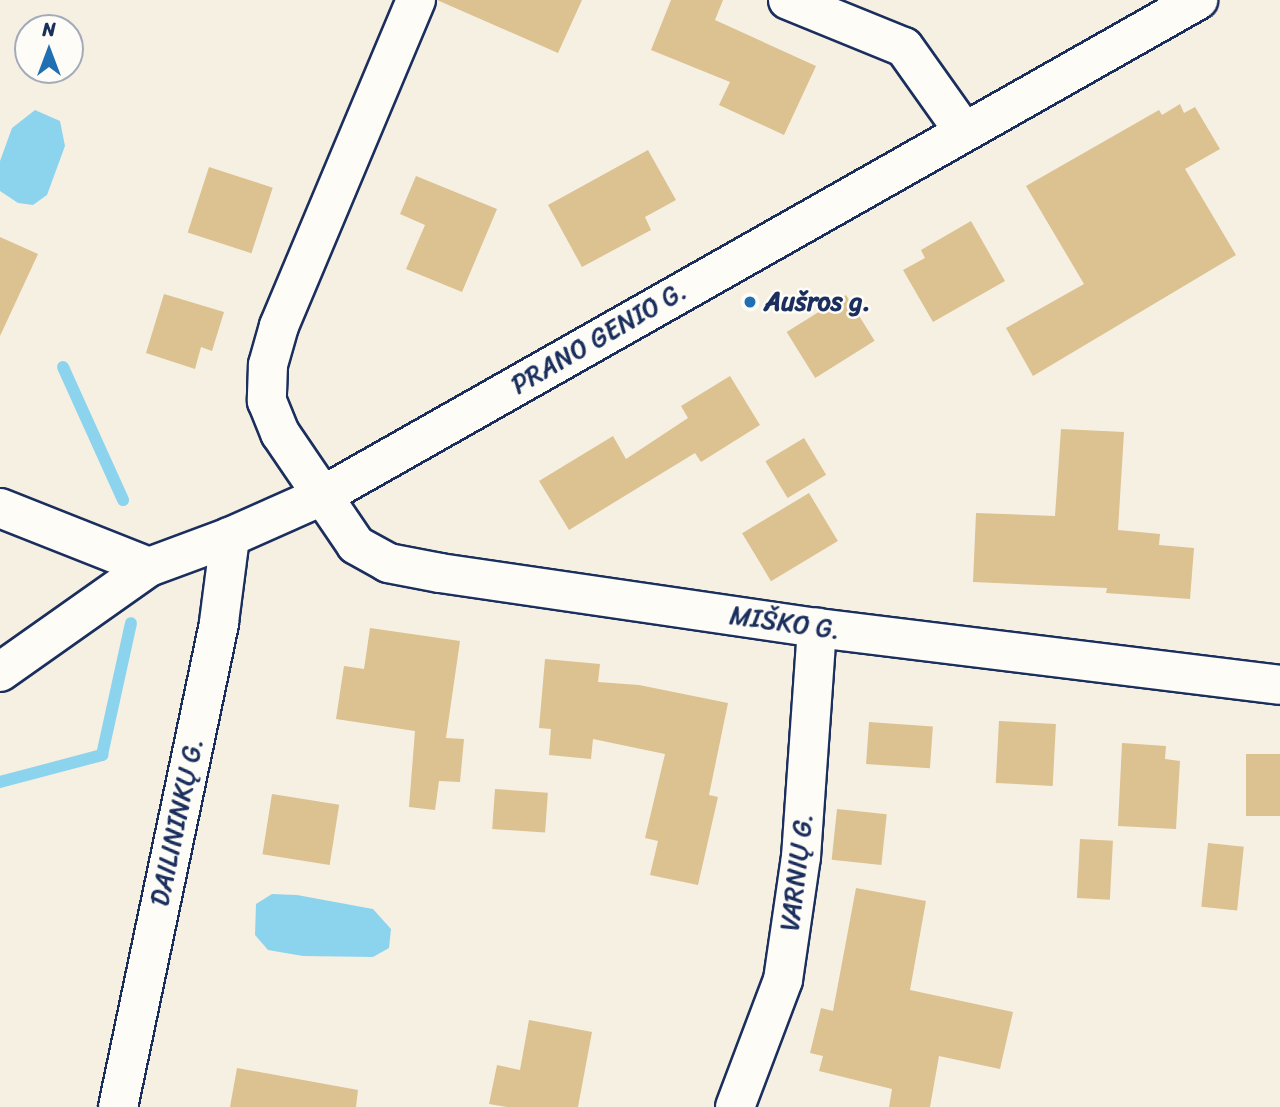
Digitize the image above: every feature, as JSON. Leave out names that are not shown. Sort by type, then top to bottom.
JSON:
[{"type":"street","points":[[322,496],[280,433],[267,401],[268,365],[279,326],[416,0]]},
{"type":"street","points":[[788,0],[904,47],[963,131]]},
{"type":"street","name":"PRANO GENIO G.","points":[[0,672],[149,567],[230,537],[322,496],[1198,0]]},
{"type":"street","name":"MIŠKO G.","points":[[322,496],[356,545],[388,563],[817,628],[1280,685]]},
{"type":"street","points":[[0,508],[149,567]]},
{"type":"street","name":"DAILININKŲ G.","points":[[118,1107],[219,622],[230,537]]},
{"type":"street","name":"VARNIŲ G.","points":[[735,1107],[783,980],[802,857],[817,628]]},
{"type":"water","points":[[35,110],[60,121],[65,146],[47,195],[33,205],[18,203],[0,191],[0,161],[12,128]]},
{"type":"water","points":[[272,894],[297,895],[373,909],[391,929],[389,948],[373,957],[303,956],[268,950],[255,935],[256,904]]},
{"type":"building","points":[[437,0],[582,0],[558,53]]},
{"type":"building","points":[[671,0],[723,0],[715,20],[816,66],[784,135],[719,105],[730,82],[651,50]]},
{"type":"building","points":[[1180,104],[1184,113],[1195,107],[1220,149],[1185,169],[1236,255],[1033,376],[1006,328],[1084,284],[1026,186],[1159,110],[1162,115]]},
{"type":"building","points":[[648,150],[676,200],[645,217],[651,230],[582,267],[548,205]]},
{"type":"building","points":[[209,167],[273,188],[251,253],[188,233]]},
{"type":"building","points":[[416,176],[497,209],[462,292],[406,269],[425,225],[400,214]]},
{"type":"building","points":[[971,221],[1005,281],[933,322],[903,270],[925,258],[921,250]]},
{"type":"building","points":[[0,237],[38,254],[0,336]]},
{"type":"building","points":[[164,294],[224,312],[212,351],[201,347],[195,369],[146,353]]},
{"type":"building","points":[[846,295],[875,341],[815,378],[787,332]]},
{"type":"building","points":[[730,376],[760,425],[701,462],[695,453],[569,530],[539,481],[613,436],[626,459],[688,418],[681,406]]},
{"type":"building","points":[[1061,429],[1124,432],[1118,530],[1160,534],[1159,545],[1194,548],[1190,599],[1106,593],[1107,588],[973,582],[976,513],[1055,516]]},
{"type":"building","points":[[804,438],[826,475],[788,498],[765,461]]},
{"type":"building","points":[[809,493],[838,541],[771,581],[742,533]]},
{"type":"building","points":[[370,628],[460,641],[446,738],[464,739],[460,782],[439,781],[435,810],[409,807],[415,731],[336,719],[344,666],[364,669]]},
{"type":"building","points":[[545,659],[600,664],[598,682],[639,685],[728,703],[709,795],[718,797],[698,885],[650,875],[658,841],[645,838],[665,754],[593,739],[591,759],[549,755],[551,729],[539,728]]},
{"type":"building","points":[[999,721],[1056,724],[1053,786],[996,783]]},
{"type":"building","points":[[869,722],[933,726],[930,768],[866,764]]},
{"type":"building","points":[[1122,743],[1166,746],[1165,759],[1180,761],[1176,829],[1118,826]]},
{"type":"building","points":[[1246,754],[1280,754],[1280,816],[1246,816]]},
{"type":"building","points":[[495,789],[548,793],[545,833],[492,829]]},
{"type":"building","points":[[272,794],[339,805],[330,865],[262,854]]},
{"type":"building","points":[[837,809],[887,814],[881,865],[832,860]]},
{"type":"building","points":[[1080,839],[1113,841],[1110,900],[1077,898]]},
{"type":"building","points":[[1208,843],[1244,847],[1237,910],[1201,907]]},
{"type":"building","points":[[856,888],[926,901],[910,990],[1013,1012],[1000,1069],[939,1056],[930,1107],[889,1107],[892,1089],[819,1071],[823,1056],[810,1053],[821,1008],[833,1011]]},
{"type":"building","points":[[529,1020],[592,1032],[578,1107],[507,1107],[489,1104],[497,1065],[520,1070]]},
{"type":"building","points":[[237,1068],[358,1090],[356,1107],[230,1107]]},
{"type":"waterway","points":[[63,367],[123,500]]},
{"type":"waterway","points":[[0,782],[102,755],[131,623]]},
{"type":"place","name":"Aušros g.","points":[[750,302]]}]
